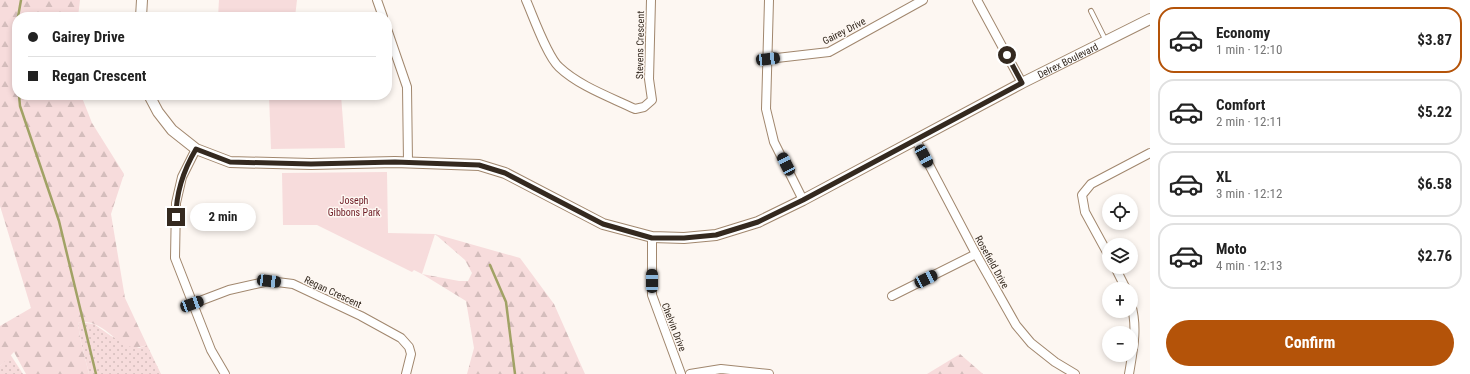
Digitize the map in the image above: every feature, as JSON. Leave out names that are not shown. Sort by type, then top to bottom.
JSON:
[{"type":"street","points":[[141,12],[142,0]]},
{"type":"street","points":[[377,0],[381,12]]},
{"type":"street","name":"Stevens Crescent","points":[[526,0],[542,37],[558,66],[577,81],[635,109],[644,107],[652,100],[649,79],[651,0]]},
{"type":"street","points":[[769,0],[766,110],[774,142],[803,200]]},
{"type":"street","name":"Gairey Drive","points":[[768,59],[829,52],[923,0]]},
{"type":"street","points":[[977,0],[1022,83]]},
{"type":"street","name":"Delrex Boulevard","points":[[152,100],[158,112],[172,130],[196,149],[230,162],[311,164],[408,162],[479,165],[505,173],[603,224],[652,238],[684,238],[716,235],[758,222],[803,200],[1022,83],[1150,19]]},
{"type":"street","points":[[392,44],[407,87],[408,162]]},
{"type":"street","name":"Rosefield Drive","points":[[916,140],[976,254],[1016,325],[1031,343],[1055,362],[1075,374]]},
{"type":"street","points":[[196,149],[182,177],[176,203],[175,258],[211,350],[225,374]]},
{"type":"street","points":[[1102,243],[1085,212],[1082,195],[1091,184],[1150,153]]},
{"type":"street","name":"Chelvin Drive","points":[[652,238],[652,295],[681,374]]},
{"type":"street","points":[[892,296],[976,254]]},
{"type":"street","name":"Regan Crescent","points":[[192,304],[229,290],[269,281],[293,284],[362,316],[401,338],[409,347],[411,354],[406,374]]},
{"type":"street","points":[[1129,374],[1135,334],[1134,318]]},
{"type":"street","points":[[690,374],[721,369],[769,374]]},
{"type":"lane","points":[[1091,11],[1106,41]]},
{"type":"green space","points":[[0,0],[80,0],[79,12],[12,12],[12,100],[83,100],[92,123],[124,174],[111,214],[125,298],[147,345],[132,347],[125,345],[101,327],[88,322],[78,322],[80,338],[89,374],[26,374],[14,352],[0,366],[0,326],[31,308],[0,206]]},
{"type":"green space","points":[[219,0],[297,0],[296,12],[218,12]]},
{"type":"green space","points":[[269,100],[341,100],[345,148],[271,149]]},
{"type":"green space","name":"Joseph Gibbons Park","points":[[387,172],[388,233],[435,234],[422,274],[414,270],[412,272],[317,225],[283,225],[282,173]]},
{"type":"green space","points":[[435,234],[520,258],[554,304],[585,374],[467,374],[474,348],[466,301],[422,274],[459,281],[468,281],[472,273],[465,260]]},
{"type":"green space","points":[[78,322],[94,324],[111,336],[139,348],[147,345],[161,374],[89,374],[80,338]]},
{"type":"green space","points":[[10,354],[23,374],[0,374],[0,366]]},
{"type":"green space","points":[[960,354],[983,374],[927,374]]},
{"type":"waterway","points":[[19,12],[21,0]]},
{"type":"waterway","points":[[19,100],[20,106],[59,221],[96,374]]},
{"type":"waterway","points":[[490,265],[506,302],[515,374]]},
{"type":"route","points":[[176,217],[176,203],[182,177],[196,149],[230,162],[311,164],[395,162],[479,165],[505,173],[603,224],[652,238],[684,238],[716,235],[758,222],[803,200],[1022,83],[1007,55]]}]
